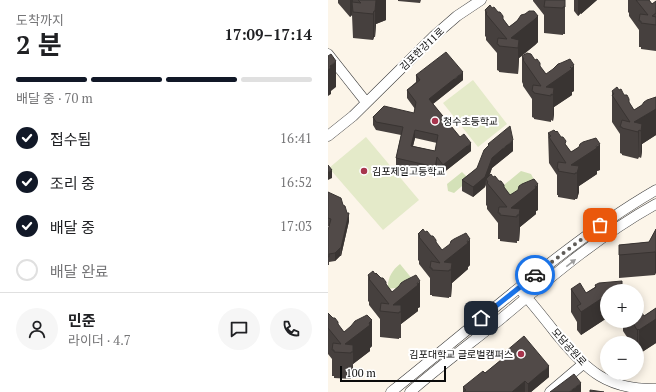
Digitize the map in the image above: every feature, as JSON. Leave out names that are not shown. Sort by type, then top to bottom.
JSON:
[{"type":"street","name":"김포한강11로","points":[[328,136],[353,116],[440,31],[457,16],[481,0]]},
{"type":"street","points":[[328,54],[366,102]]},
{"type":"street","name":"김포한강11로","points":[[328,132],[366,102]]},
{"type":"street","points":[[391,392],[588,234],[656,190]]},
{"type":"street","points":[[410,392],[527,297],[611,233],[656,204]]},
{"type":"street","name":"모담공원로","points":[[519,288],[583,364],[603,378],[614,383],[632,388],[656,389]]},
{"type":"street","points":[[550,392],[583,364]]},
{"type":"green space","points":[[473,80],[507,124],[478,147],[443,103]]},
{"type":"green space","points":[[366,137],[419,200],[383,230],[329,168]]},
{"type":"green space","points":[[521,171],[531,174],[537,185],[512,205],[499,189]]},
{"type":"green space","points":[[462,172],[466,176],[469,176],[469,180],[454,193],[448,191],[447,184]]},
{"type":"green space","points":[[400,264],[418,286],[403,298],[395,288],[388,289],[388,282],[391,275]]},
{"type":"building","points":[[358,0],[376,0],[375,11],[373,14],[353,12],[352,2],[361,3]]},
{"type":"building","points":[[545,0],[565,0],[565,7],[544,7]]},
{"type":"building","points":[[636,0],[649,0],[652,4],[656,1],[656,13],[652,16],[656,17],[656,25],[641,23],[641,21],[639,21],[640,14],[648,15]]},
{"type":"building","points":[[490,5],[492,8],[494,7],[498,12],[500,12],[509,27],[517,21],[521,15],[529,11],[534,11],[538,16],[511,38],[519,40],[518,48],[499,46],[497,44],[498,38],[507,39],[486,14],[487,13],[485,10]]},
{"type":"building","points":[[446,52],[463,72],[429,99],[460,137],[464,134],[471,143],[443,165],[437,157],[435,167],[396,158],[403,127],[376,122],[373,117],[384,106],[414,113],[416,102],[407,90],[420,80],[416,75]],"holes":[[[415,130],[438,135],[435,151],[411,146]]]},
{"type":"building","points":[[527,53],[531,54],[535,60],[537,59],[546,74],[558,64],[570,59],[574,65],[570,67],[572,69],[546,87],[554,88],[553,95],[551,94],[551,96],[534,93],[532,91],[533,85],[541,86],[523,60],[524,59],[522,56]]},
{"type":"building","points":[[331,54],[336,61],[328,70],[328,56]]},
{"type":"building","points":[[617,87],[619,90],[621,89],[624,95],[627,95],[634,110],[647,100],[656,97],[656,109],[634,122],[642,124],[641,131],[639,130],[638,132],[620,127],[622,120],[630,122],[612,95],[614,94],[612,91]]},
{"type":"building","points":[[510,126],[513,140],[492,158],[485,177],[473,187],[462,180],[477,168],[484,150],[489,145],[488,144]]},
{"type":"building","points":[[554,130],[556,132],[557,131],[561,137],[563,137],[566,141],[565,144],[571,152],[579,147],[583,142],[596,138],[600,144],[596,146],[597,148],[571,165],[579,166],[577,173],[575,174],[558,171],[558,162],[566,163],[549,137],[551,136],[548,133]]},
{"type":"building","points":[[328,165],[332,170],[328,172]]},
{"type":"building","points":[[491,174],[493,177],[495,176],[499,181],[501,181],[510,195],[518,190],[519,186],[522,184],[534,179],[538,184],[535,186],[536,188],[511,208],[520,209],[517,217],[500,215],[500,213],[498,213],[499,207],[507,207],[487,183],[488,182],[486,179]]},
{"type":"building","points":[[328,192],[341,198],[347,213],[349,213],[341,248],[335,253],[329,254],[329,257],[328,230],[331,219],[328,218]]},
{"type":"building","points":[[423,229],[425,232],[427,231],[431,236],[433,236],[442,250],[450,244],[451,241],[466,233],[470,239],[467,241],[468,243],[444,262],[452,263],[451,270],[432,270],[432,268],[430,268],[431,261],[440,263],[419,237],[420,236],[418,234]]},
{"type":"building","points":[[656,229],[655,252],[619,255],[619,245],[649,242]]},
{"type":"building","points":[[373,271],[375,274],[376,273],[383,278],[392,292],[401,283],[416,275],[420,281],[417,283],[418,285],[393,305],[401,305],[401,312],[380,311],[381,303],[389,304],[369,279],[370,278],[368,275]]},
{"type":"building","points":[[622,281],[622,284],[600,284],[600,300],[581,312],[577,306],[581,304],[571,289],[580,283],[586,293],[596,287],[595,285],[599,283]]},
{"type":"building","points":[[656,308],[656,319],[644,327],[644,316]]},
{"type":"building","points":[[328,313],[335,318],[344,332],[355,321],[367,315],[372,320],[369,323],[370,325],[345,344],[353,345],[353,352],[334,352],[334,350],[332,350],[333,343],[341,344],[328,328]]},
{"type":"building","name":"김포대학교 글로벌캠퍼스","points":[[524,336],[549,366],[528,384],[525,381],[512,392],[463,392],[466,390],[463,387],[483,371],[485,373],[507,355],[505,352]]},
{"type":"building","points":[[574,374],[581,383],[569,392],[550,392]]},
{"type":"building","points":[[590,390],[604,392],[590,392]]},
{"type":"way so far","points":[[535,275],[600,225]]},
{"type":"place","name":"청수초등학교","points":[[435,121]]},
{"type":"place","name":"김포제일고등학교","points":[[364,171]]},
{"type":"place","name":"김포대학교 글로벌캠퍼스","points":[[521,354]]},
{"type":"route","points":[[481,318],[535,275]]}]
